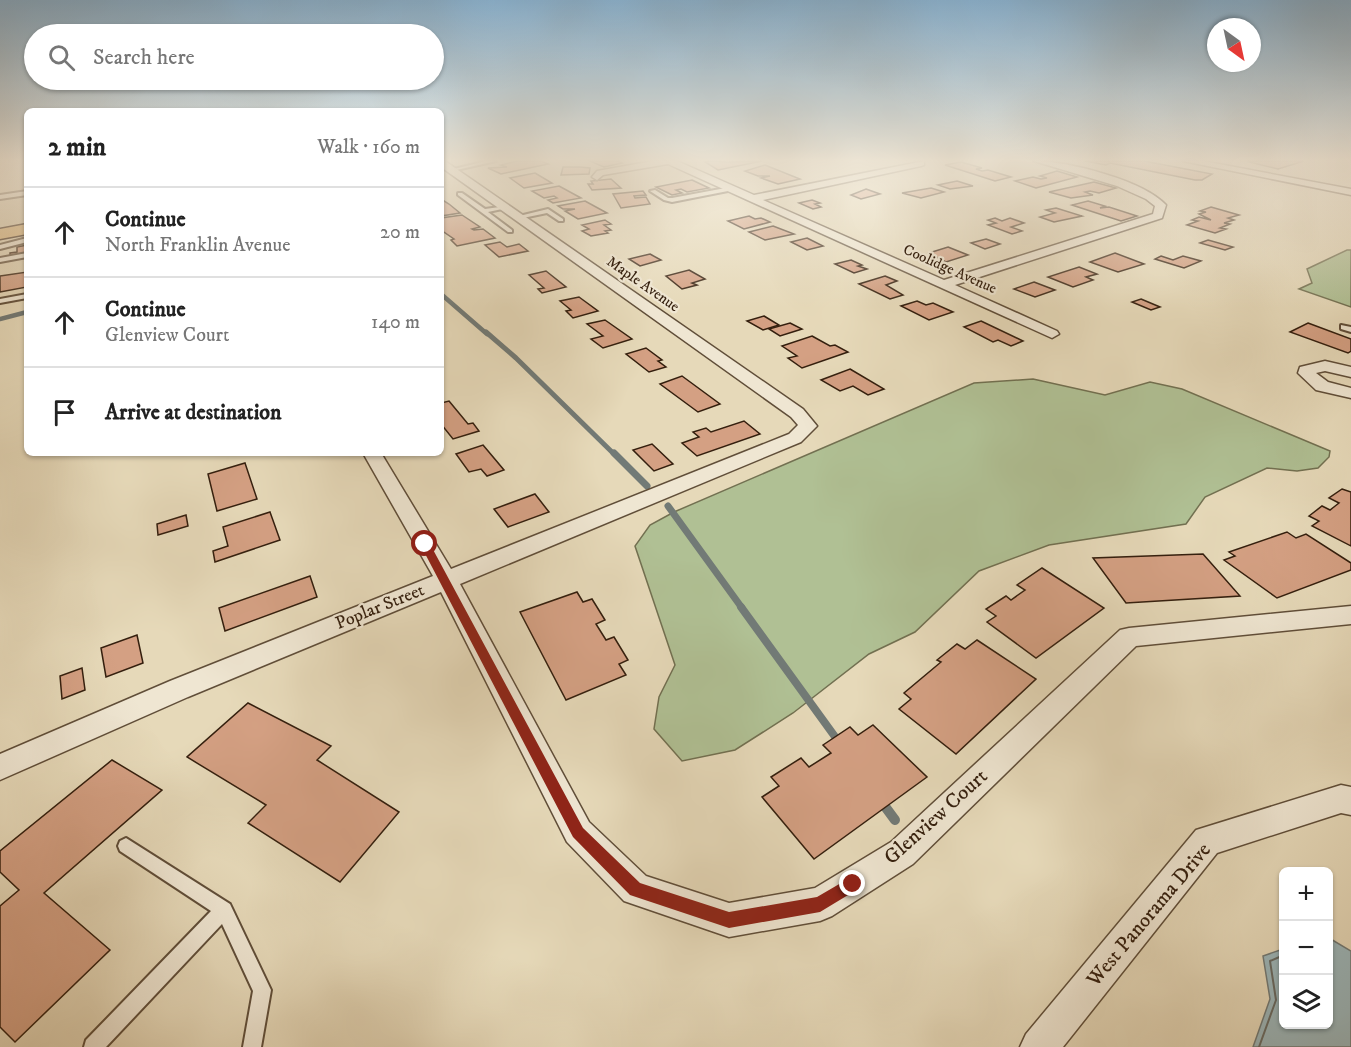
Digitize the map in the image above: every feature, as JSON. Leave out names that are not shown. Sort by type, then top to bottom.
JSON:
[{"type":"main road","points":[[0,225],[24,221]]},
{"type":"main road","points":[[0,234],[24,230]]},
{"type":"street","name":"Maple Avenue","points":[[509,210],[797,413],[808,426],[795,438]]},
{"type":"street","name":"Coolidge Avenue","points":[[776,210],[1052,334]]},
{"type":"street","points":[[945,284],[1138,224],[1158,216],[1160,210]]},
{"type":"street","points":[[1351,372],[1316,366],[1306,369],[1306,373],[1322,386],[1351,393]]},
{"type":"street","name":"Poplar Street","points":[[0,766],[179,689],[795,438]]},
{"type":"street","name":"Glenview Court","points":[[374,456],[446,580],[578,832],[636,889],[729,920],[820,904],[902,853],[1129,637],[1351,615]]},
{"type":"street","name":"West Panorama Drive","points":[[1039,1047],[1207,841],[1341,799],[1351,801]]},
{"type":"lane","points":[[484,211],[490,210]]},
{"type":"lane","points":[[484,211],[510,231]]},
{"type":"lane","points":[[519,217],[548,211],[561,220]]},
{"type":"lane","points":[[0,247],[24,241]]},
{"type":"lane","points":[[0,260],[24,256]]},
{"type":"lane","points":[[0,301],[24,297]]},
{"type":"lane","points":[[126,846],[224,910],[262,990],[252,1047]]},
{"type":"lane","points":[[93,1047],[224,910]]},
{"type":"green space","points":[[1351,250],[1351,307],[1299,289],[1312,283],[1307,269]]},
{"type":"green space","points":[[1033,379],[1105,395],[1150,382],[1182,389],[1330,451],[1329,457],[1318,468],[1297,471],[1267,468],[1205,497],[1186,524],[1049,545],[979,571],[915,632],[869,654],[793,713],[735,750],[682,761],[654,729],[659,697],[675,665],[635,546],[650,525],[674,512],[974,383]]},
{"type":"water","points":[[1333,940],[1351,951],[1351,1047],[1253,1047],[1270,999],[1263,956],[1279,950],[1279,1029],[1333,1029]]},
{"type":"building","points":[[444,210],[456,210],[460,213],[444,216]]},
{"type":"building","points":[[601,210],[607,213],[578,219],[565,211]]},
{"type":"building","points":[[1046,210],[1062,210],[1082,216],[1054,222],[1040,217],[1055,213]]},
{"type":"building","points":[[1087,210],[1118,210],[1137,216],[1121,221]]},
{"type":"building","points":[[1221,210],[1239,215],[1228,218],[1234,220],[1224,223],[1230,224],[1220,228],[1226,229],[1215,233],[1187,225],[1198,221],[1192,220],[1199,217],[1211,220],[1199,214],[1206,212],[1200,211]]},
{"type":"building","points":[[462,215],[480,227],[472,229],[483,229],[495,238],[457,246],[451,240],[454,239],[444,232],[444,218]]},
{"type":"building","points":[[749,216],[770,222],[744,229],[728,221]]},
{"type":"building","points":[[995,218],[1002,221],[1010,218],[1024,223],[1011,227],[1022,231],[1012,234],[988,225],[996,223],[988,220]]},
{"type":"building","points":[[605,220],[611,224],[604,225],[611,230],[605,231],[608,233],[591,236],[582,231],[589,229],[582,225]]},
{"type":"building","points":[[773,226],[794,234],[765,240],[749,232]]},
{"type":"building","points":[[807,238],[823,246],[807,250],[791,242]]},
{"type":"building","points":[[986,239],[1000,244],[985,249],[971,243]]},
{"type":"building","points":[[1208,240],[1233,247],[1225,250],[1200,243]]},
{"type":"building","points":[[500,242],[507,247],[519,244],[528,251],[499,257],[485,245]]},
{"type":"building","points":[[24,246],[24,255],[10,257],[10,253],[17,252],[17,247]]},
{"type":"building","points":[[948,247],[968,255],[946,262],[929,253]]},
{"type":"building","points":[[1115,253],[1144,264],[1118,272],[1090,262]]},
{"type":"building","points":[[650,254],[661,260],[640,266],[629,259]]},
{"type":"building","points":[[1161,256],[1173,260],[1183,256],[1201,261],[1184,268],[1155,259]]},
{"type":"building","points":[[851,260],[867,269],[854,273],[835,264]]},
{"type":"building","points":[[1079,267],[1097,274],[1086,277],[1093,280],[1073,287],[1048,277]]},
{"type":"building","points":[[689,270],[705,279],[692,283],[697,285],[682,289],[666,276]]},
{"type":"building","points":[[546,271],[566,287],[542,293],[538,289],[544,288],[529,275]]},
{"type":"building","points":[[24,272],[24,288],[0,292],[0,276]]},
{"type":"building","points":[[885,276],[897,281],[886,285],[903,295],[890,299],[859,284]]},
{"type":"building","points":[[1034,282],[1055,290],[1035,297],[1014,289]]},
{"type":"building","points":[[579,297],[598,311],[573,318],[566,311],[571,310],[560,301]]},
{"type":"building","points":[[1141,299],[1160,307],[1151,310],[1132,302]]},
{"type":"building","points":[[917,301],[926,305],[933,303],[953,312],[929,320],[901,306]]},
{"type":"building","points":[[764,316],[779,325],[763,330],[747,321]]},
{"type":"building","points":[[605,320],[632,339],[603,348],[591,339],[603,336],[587,324]]},
{"type":"building","points":[[981,321],[1023,341],[1011,346],[998,340],[993,342],[964,327]]},
{"type":"building","points":[[790,323],[802,329],[780,336],[769,329]]},
{"type":"building","points":[[1308,323],[1351,339],[1351,351],[1348,353],[1290,332]]},
{"type":"building","points":[[812,336],[830,346],[835,345],[848,352],[802,368],[788,358],[797,356],[782,346]]},
{"type":"building","points":[[646,348],[662,360],[658,361],[666,367],[649,372],[626,354]]},
{"type":"building","points":[[850,369],[884,389],[868,395],[853,386],[840,391],[821,380]]},
{"type":"building","points":[[682,376],[720,404],[698,412],[660,384]]},
{"type":"building","points":[[449,401],[468,424],[473,423],[479,431],[453,439],[444,428],[444,402]]},
{"type":"building","points":[[744,421],[760,434],[697,456],[682,443],[699,437],[693,432],[706,428],[711,432]]},
{"type":"building","points":[[652,444],[673,464],[654,471],[633,450]]},
{"type":"building","points":[[483,445],[504,470],[487,476],[481,469],[469,472],[456,454]]},
{"type":"building","points":[[245,463],[257,499],[217,511],[208,474]]},
{"type":"building","points":[[1342,489],[1351,492],[1351,546],[1312,526],[1319,521],[1309,516],[1322,506],[1330,510],[1339,503],[1329,498]]},
{"type":"building","points":[[535,494],[549,512],[508,527],[494,509]]},
{"type":"building","points":[[270,512],[280,540],[215,562],[213,551],[228,546],[223,527]]},
{"type":"building","points":[[186,515],[188,526],[158,535],[157,524]]},
{"type":"building","points":[[1287,532],[1296,538],[1306,534],[1351,563],[1351,570],[1277,598],[1224,560],[1235,556],[1229,552]]},
{"type":"building","points":[[1203,554],[1240,596],[1126,603],[1093,558]]},
{"type":"building","points":[[1042,568],[1104,608],[1036,658],[987,622],[996,616],[986,609],[1006,596],[1011,600],[1025,590],[1017,585]]},
{"type":"building","points":[[310,576],[317,597],[225,631],[219,608]]},
{"type":"building","points":[[577,592],[583,602],[592,599],[605,620],[596,624],[606,640],[614,637],[628,660],[619,664],[626,675],[566,700],[520,612]]},
{"type":"building","points":[[137,635],[143,663],[106,677],[101,648]]},
{"type":"building","points":[[977,640],[1036,679],[956,754],[899,709],[911,699],[904,693],[941,662],[937,660],[957,644],[965,649]]},
{"type":"building","points":[[82,668],[85,690],[62,699],[60,676]]},
{"type":"building","points":[[248,703],[331,746],[317,760],[399,812],[340,882],[248,823],[266,805],[187,757]]},
{"type":"building","points":[[873,725],[927,777],[814,859],[762,797],[779,786],[771,777],[801,758],[809,767],[831,753],[823,745],[850,727],[858,735]]},
{"type":"building","points":[[112,760],[162,790],[44,893],[110,950],[15,1042],[0,1027],[0,906],[19,890],[0,872],[0,851]]},
{"type":"waterway","points":[[444,297],[487,334]]},
{"type":"waterway","points":[[0,319],[24,313]]},
{"type":"waterway","points":[[486,332],[516,358],[615,455]]},
{"type":"waterway","points":[[614,453],[647,486]]},
{"type":"waterway","points":[[668,506],[742,608]]},
{"type":"waterway","points":[[741,607],[841,745]]},
{"type":"waterway","points":[[881,801],[895,820]]},
{"type":"route","points":[[425,544],[578,832],[636,889],[729,920],[820,904],[853,884]]}]
